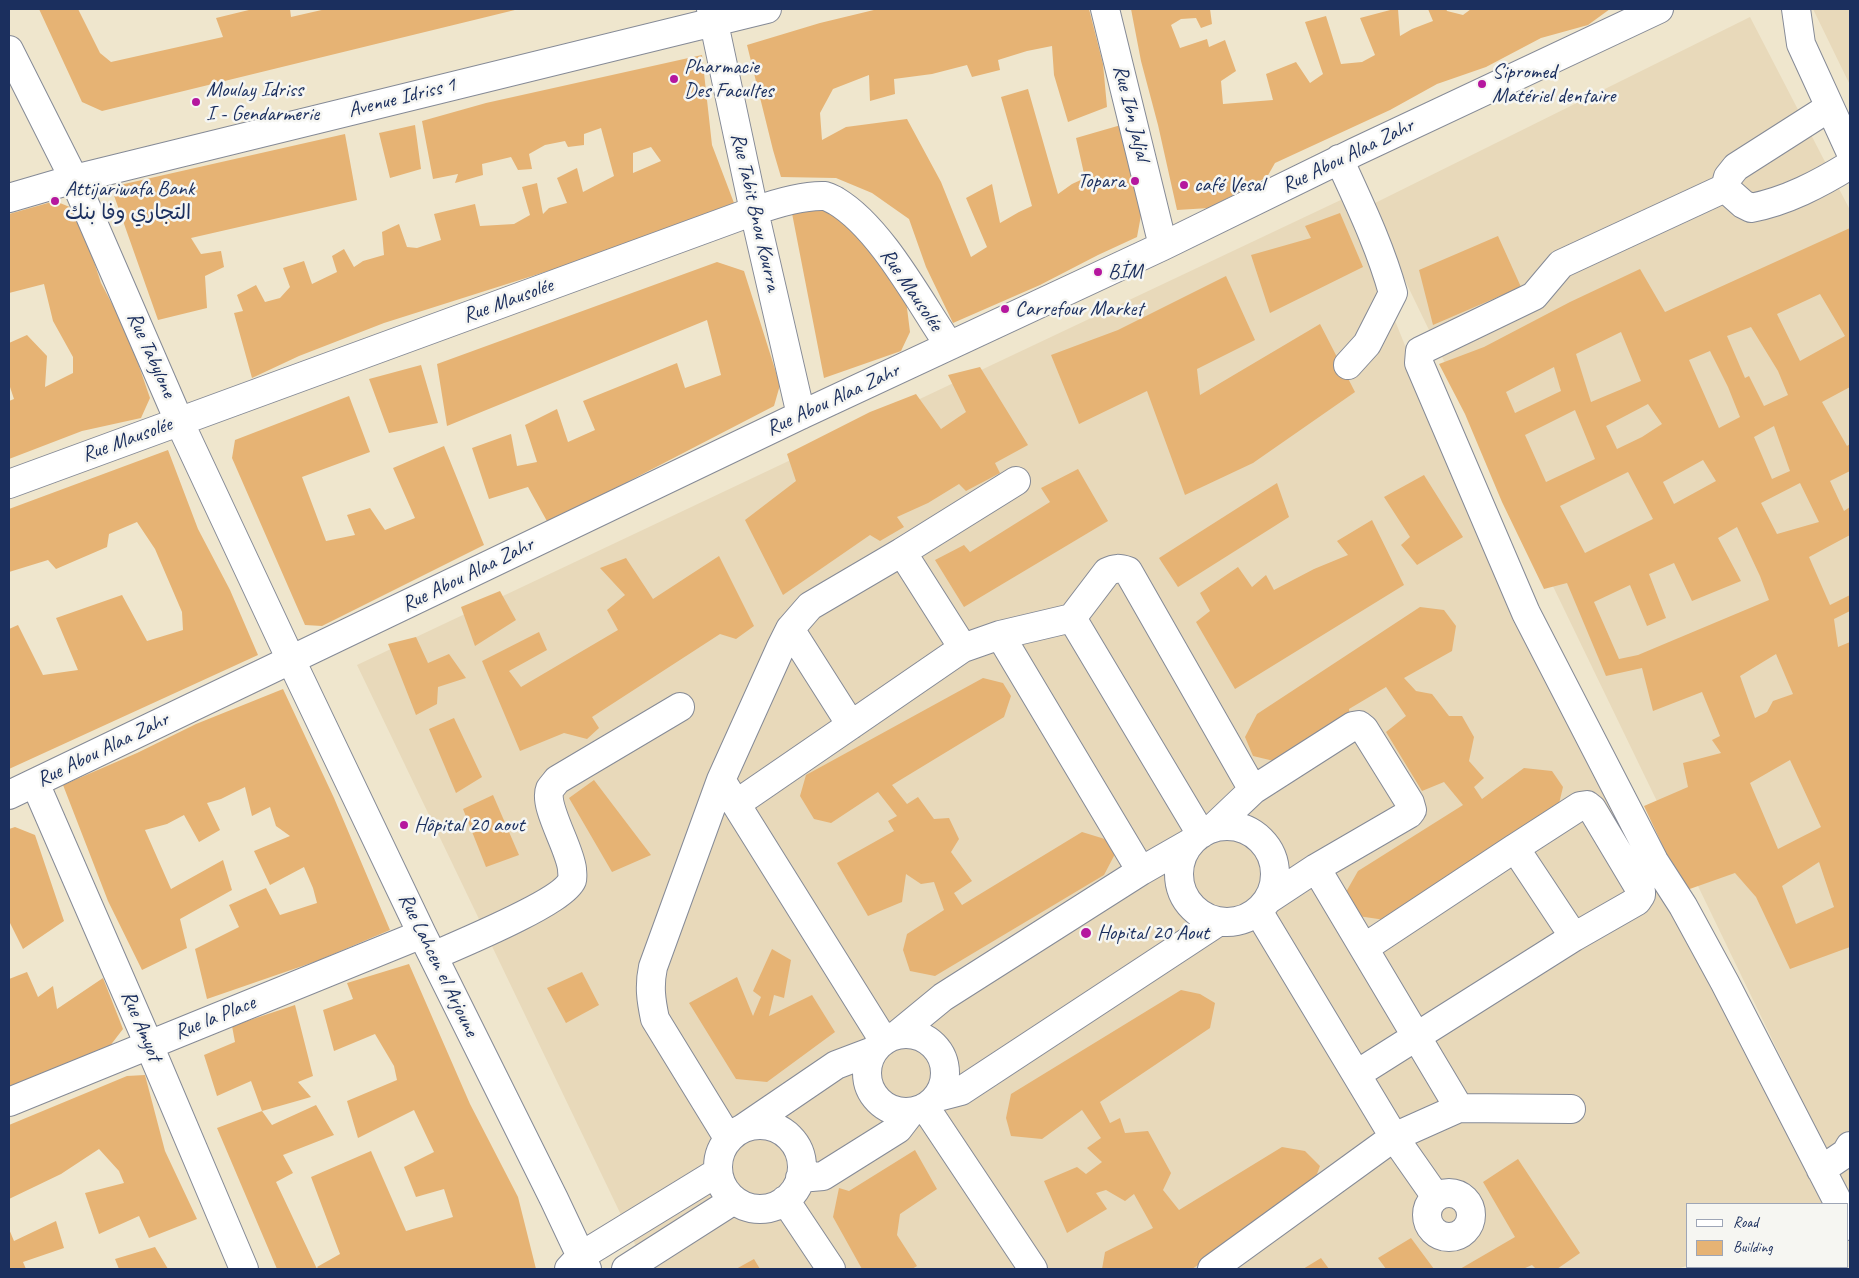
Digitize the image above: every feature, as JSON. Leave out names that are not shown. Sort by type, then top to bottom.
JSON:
[{"type":"street","name":"Avenue Idriss 1","points":[[9,198],[74,179],[676,19],[767,9]]},
{"type":"street","name":"Rue Ibn Jaljal","points":[[1105,9],[1163,246]]},
{"type":"street","name":"Rue Abou Alaa Zahr","points":[[9,795],[801,415],[1163,246],[1339,160],[1659,9]]},
{"type":"street","points":[[1796,9],[1801,44],[1850,151]]},
{"type":"street","name":"Rue Tabit Bnou Kourra","points":[[712,15],[754,211],[801,415]]},
{"type":"street","name":"Rue Tabylone","points":[[9,50],[74,179],[179,421],[291,660]]},
{"type":"street","points":[[1830,107],[1736,167],[1728,177],[1724,188],[1561,264],[1534,296],[1420,351],[1419,363],[1526,613],[1654,861],[1688,915],[1838,1203]]},
{"type":"street","points":[[1339,160],[1371,228],[1393,292],[1367,344],[1348,365]]},
{"type":"street","points":[[1724,188],[1751,208],[1791,197],[1820,183],[1850,165]]},
{"type":"street","name":"Rue Mausolée","points":[[9,484],[777,203],[827,196],[850,210],[869,229],[893,261],[948,345]]},
{"type":"street","points":[[734,1134],[655,1019],[650,999],[650,982],[653,967],[721,780],[790,629],[810,606],[902,552],[1016,481]]},
{"type":"street","points":[[902,552],[964,648]]},
{"type":"street","points":[[736,804],[964,648],[1000,634],[1072,618],[1107,572],[1114,568],[1121,568],[1128,572],[1253,790]]},
{"type":"street","points":[[1072,618],[1201,835]]},
{"type":"street","points":[[790,629],[851,726]]},
{"type":"street","points":[[1000,634],[1141,871]]},
{"type":"street","name":"Rue Lahcen el Arjoune","points":[[291,660],[579,1265]]},
{"type":"street","name":"Rue la Place","points":[[9,1102],[149,1045],[427,945],[470,940],[551,901],[566,890],[573,879],[571,860],[549,802],[550,790],[557,780],[680,707]]},
{"type":"street","points":[[1359,725],[1364,729],[1410,803],[1412,810],[1409,814],[1316,868],[1240,921],[1218,922],[1205,917],[1193,909],[1184,897],[1180,884],[1179,869],[1182,855],[1201,835],[1253,790],[1352,726],[1359,725]]},
{"type":"street","points":[[721,780],[885,1042]]},
{"type":"street","name":"Rue Amyot","points":[[35,783],[244,1269]]},
{"type":"street","points":[[1357,1074],[1574,937],[1637,901],[1641,891],[1592,809],[1587,805],[1580,806],[1364,948]]},
{"type":"street","points":[[1218,922],[961,1090],[925,1105],[896,1111],[883,1105],[873,1094],[868,1080],[868,1066],[885,1042],[942,997],[1201,835],[1227,826],[1242,828],[1255,834],[1266,844],[1273,857],[1276,871],[1275,886],[1264,905]]},
{"type":"street","points":[[1515,848],[1574,937]]},
{"type":"street","points":[[1316,868],[1459,1108]]},
{"type":"street","points":[[1264,905],[1394,1137],[1436,1197]]},
{"type":"street","points":[[734,1134],[753,1125],[767,1125],[780,1130],[791,1138],[798,1150],[801,1164],[800,1178],[794,1190],[785,1200],[773,1206],[760,1208],[746,1206],[734,1200],[726,1192],[718,1172],[718,1160],[722,1148],[734,1134],[836,1065],[885,1042],[914,1034],[929,1041],[940,1052],[945,1067],[945,1083],[898,1130],[823,1176],[800,1178]]},
{"type":"street","points":[[925,1105],[1033,1269]]},
{"type":"street","points":[[1212,1269],[1394,1137],[1459,1108],[1570,1109]]},
{"type":"street","points":[[1821,1170],[1846,1154],[1850,1146]]},
{"type":"street","points":[[579,1265],[718,1172]]},
{"type":"street","points":[[626,1269],[734,1200]]},
{"type":"street","points":[[785,1200],[831,1269]]},
{"type":"shaded area","points":[[1813,9],[1850,9],[1850,85]]},
{"type":"shaded area","points":[[1750,17],[1850,210],[1850,1190],[1846,1192],[1369,206]]},
{"type":"shaded area","name":"Hopital 20 Aout","points":[[1345,198],[1516,618],[1831,1202],[1686,1203],[1686,1266],[1678,1269],[647,1269],[357,665]]},
{"type":"building","points":[[39,9],[78,9],[100,53],[111,62],[223,37],[216,18],[253,9],[290,9],[291,17],[326,9],[519,9],[102,111],[82,102]]},
{"type":"building","points":[[878,9],[1089,9],[1103,64],[1107,107],[1068,122],[1054,75],[1052,46],[998,60],[1000,70],[972,77],[967,65],[932,74],[894,79],[895,94],[870,101],[869,75],[833,89],[820,113],[822,140],[846,127],[907,119],[941,182],[971,257],[987,247],[966,198],[992,184],[1000,223],[1032,206],[1001,97],[1028,89],[1058,194],[1085,178],[1076,138],[1121,125],[1142,210],[1137,237],[1040,285],[953,323],[926,267],[909,219],[872,193],[836,178],[781,177],[747,45],[820,23]]},
{"type":"building","points":[[1131,9],[1210,9],[1212,24],[1201,28],[1196,18],[1181,19],[1171,25],[1180,48],[1207,39],[1209,47],[1225,40],[1236,71],[1221,81],[1223,104],[1273,100],[1266,74],[1296,62],[1310,83],[1323,74],[1305,22],[1326,16],[1341,64],[1362,62],[1375,55],[1360,18],[1394,9],[1398,9],[1400,36],[1433,21],[1428,9],[1446,9],[1447,11],[1463,15],[1471,9],[1610,9],[1588,25],[1541,38],[1486,67],[1437,84],[1390,110],[1275,163],[1267,177],[1209,208],[1177,210],[1141,61]]},
{"type":"building","points":[[702,55],[712,145],[734,203],[567,265],[384,323],[299,356],[252,378],[234,313],[243,311],[237,295],[256,285],[265,302],[280,298],[290,287],[283,268],[304,261],[312,284],[337,272],[332,256],[344,249],[354,267],[363,261],[384,255],[382,232],[399,224],[407,247],[417,248],[441,240],[434,214],[475,204],[480,226],[514,224],[530,215],[522,187],[537,183],[543,214],[549,208],[567,203],[557,178],[577,168],[583,192],[614,176],[601,128],[584,134],[584,145],[568,147],[565,141],[545,145],[529,154],[532,169],[518,170],[511,157],[482,164],[483,175],[455,183],[458,174],[433,179],[422,121],[486,103]],"holes":[[[651,147],[661,161],[633,173],[633,153]]]},
{"type":"building","points":[[415,125],[421,169],[390,178],[379,133]]},
{"type":"building","points":[[345,134],[357,200],[191,238],[201,254],[221,251],[224,267],[205,276],[207,308],[158,320],[111,187]]},
{"type":"building","points":[[55,201],[77,210],[101,283],[128,334],[150,398],[141,418],[82,431],[9,459],[9,401],[14,399],[9,384],[9,343],[27,335],[47,356],[45,387],[73,373],[73,357],[53,321],[44,284],[9,293],[9,214]]},
{"type":"building","points":[[790,203],[833,208],[864,229],[867,249],[905,292],[910,332],[901,351],[824,378]]},
{"type":"building","points":[[1340,213],[1363,267],[1270,313],[1251,255],[1311,238],[1305,226]]},
{"type":"building","points":[[1850,228],[1850,387],[1822,402],[1847,446],[1850,444],[1850,471],[1830,481],[1844,511],[1850,507],[1850,535],[1809,557],[1830,605],[1850,595],[1850,611],[1834,619],[1838,647],[1850,642],[1850,947],[1790,969],[1756,897],[1735,873],[1684,891],[1644,806],[1688,787],[1683,763],[1721,753],[1712,740],[1720,736],[1702,692],[1653,711],[1642,668],[1606,676],[1567,583],[1544,589],[1502,502],[1465,414],[1439,364],[1484,347],[1570,302],[1640,269],[1665,312]],"holes":[[[1820,294],[1845,336],[1800,361],[1777,314]],[[1751,327],[1778,371],[1788,395],[1764,406],[1749,376],[1745,378],[1727,336]],[[1621,332],[1641,381],[1591,402],[1576,354]],[[1710,351],[1740,417],[1719,428],[1689,360]],[[1554,367],[1561,391],[1515,413],[1506,392]],[[1648,404],[1662,424],[1642,437],[1617,449],[1606,426]],[[1575,410],[1595,459],[1546,482],[1525,435]],[[1774,426],[1790,471],[1772,479],[1754,437]],[[1703,460],[1716,481],[1674,504],[1663,482]],[[1628,472],[1653,519],[1585,553],[1560,506]],[[1800,483],[1819,522],[1777,534],[1761,503]],[[1737,527],[1769,600],[1638,655],[1619,659],[1594,602],[1630,585],[1647,626],[1666,618],[1649,574],[1674,563],[1692,601],[1741,581],[1718,538]],[[1776,654],[1793,694],[1773,701],[1767,712],[1755,718],[1740,676]],[[1790,760],[1821,827],[1778,849],[1750,783]],[[1819,862],[1834,907],[1796,924],[1782,886]]]},
{"type":"building","points":[[1498,236],[1521,287],[1433,325],[1419,270]]},
{"type":"building","points":[[717,262],[744,271],[780,385],[774,406],[548,523],[528,487],[489,499],[472,448],[511,434],[517,466],[537,462],[525,425],[557,409],[568,442],[595,430],[583,401],[677,363],[685,388],[721,375],[707,320],[447,426],[437,364]]},
{"type":"building","points":[[1226,276],[1255,340],[1197,369],[1200,395],[1320,324],[1355,392],[1253,463],[1185,495],[1147,391],[1079,424],[1051,355],[1118,330]]},
{"type":"building","points":[[421,365],[438,423],[389,433],[369,379]]},
{"type":"building","points":[[980,367],[1028,445],[995,463],[1000,473],[966,491],[959,484],[928,503],[897,517],[904,527],[880,541],[870,535],[783,595],[745,520],[796,481],[787,454],[870,412],[916,394],[941,429],[966,412],[948,375]]},
{"type":"building","points":[[349,396],[370,452],[302,477],[326,541],[355,535],[347,515],[370,508],[385,530],[415,518],[393,468],[444,446],[484,545],[322,626],[305,625],[232,458],[235,440]]},
{"type":"building","points":[[168,450],[198,529],[230,590],[258,655],[9,769],[9,629],[18,625],[43,675],[78,670],[56,618],[122,595],[147,641],[183,630],[182,612],[155,549],[137,522],[109,534],[107,547],[56,569],[48,560],[9,572],[9,509]]},
{"type":"building","points":[[1078,469],[1108,521],[964,607],[935,560],[964,545],[970,552],[1050,502],[1041,488]]},
{"type":"building","points":[[1424,475],[1463,537],[1417,565],[1401,545],[1410,537],[1384,497]]},
{"type":"building","points":[[1277,483],[1289,517],[1178,587],[1159,558]]},
{"type":"building","points":[[1372,520],[1404,585],[1235,689],[1196,622],[1210,611],[1200,593],[1238,567],[1252,587],[1266,575],[1274,590],[1314,569],[1348,555],[1337,541]]},
{"type":"building","points":[[719,556],[754,626],[736,639],[720,634],[592,717],[599,728],[587,739],[564,733],[520,751],[482,661],[539,632],[547,650],[509,671],[521,687],[618,630],[607,610],[625,595],[600,568],[626,558],[653,599]]},
{"type":"building","points":[[500,591],[516,620],[475,646],[461,607]]},
{"type":"building","points":[[1420,607],[1444,610],[1456,626],[1452,651],[1404,678],[1416,691],[1432,694],[1449,716],[1462,716],[1474,737],[1469,761],[1484,778],[1474,787],[1482,799],[1524,768],[1552,771],[1563,787],[1557,812],[1385,920],[1358,916],[1346,892],[1358,871],[1463,805],[1444,782],[1422,791],[1386,732],[1406,716],[1386,687],[1349,709],[1350,718],[1278,762],[1253,756],[1245,737],[1257,714]]},
{"type":"building","points":[[416,637],[428,663],[449,654],[466,678],[438,687],[437,704],[416,715],[388,644]]},
{"type":"building","points":[[983,678],[1003,683],[1011,696],[1004,717],[892,785],[907,804],[918,797],[934,819],[949,818],[959,839],[951,852],[972,881],[954,893],[962,905],[1082,832],[1108,840],[1115,854],[1104,875],[935,976],[910,971],[903,950],[907,934],[944,910],[934,882],[921,884],[906,874],[902,902],[868,916],[837,863],[894,831],[888,821],[897,816],[878,792],[831,823],[814,819],[800,796],[806,775]]},
{"type":"building","points":[[283,689],[334,798],[390,930],[317,961],[207,999],[195,949],[239,927],[229,905],[266,888],[280,915],[317,903],[304,867],[270,885],[254,851],[290,836],[276,826],[270,807],[252,816],[245,787],[221,799],[207,803],[220,830],[199,842],[184,815],[167,824],[145,830],[171,889],[223,860],[232,890],[180,919],[187,948],[142,970],[108,901],[63,785],[137,753],[196,724]]},
{"type":"building","points":[[454,718],[482,777],[456,793],[429,729]]},
{"type":"building","points":[[594,780],[651,855],[612,872],[569,798]]},
{"type":"building","points":[[493,795],[519,855],[486,867],[463,809]]},
{"type":"building","points":[[15,827],[35,835],[64,921],[23,949],[9,921],[9,829]]},
{"type":"building","points":[[772,949],[791,960],[784,998],[774,995],[769,1016],[812,995],[835,1032],[767,1082],[736,1079],[689,1003],[737,977],[753,1016],[761,997],[753,991]]},
{"type":"building","points":[[409,964],[470,1104],[518,1197],[536,1269],[319,1269],[317,1267],[340,1254],[311,1177],[371,1151],[406,1231],[453,1217],[444,1189],[416,1197],[404,1167],[434,1152],[414,1110],[358,1138],[347,1101],[397,1080],[394,1066],[375,1034],[334,1051],[323,1010],[353,999],[347,983]]},
{"type":"building","points":[[27,972],[38,997],[53,986],[57,1009],[103,978],[123,1029],[106,1051],[9,1087],[9,979]]},
{"type":"building","points":[[582,972],[599,1005],[566,1023],[547,988]]},
{"type":"building","points":[[1181,990],[1200,994],[1215,1003],[1210,1028],[1100,1102],[1110,1123],[1120,1118],[1125,1133],[1148,1131],[1171,1173],[1163,1190],[1179,1210],[1282,1147],[1305,1151],[1320,1166],[1311,1190],[1192,1269],[1102,1269],[1105,1252],[1153,1228],[1134,1194],[1125,1201],[1106,1190],[1096,1193],[1107,1209],[1067,1233],[1044,1181],[1077,1167],[1086,1174],[1102,1162],[1087,1148],[1101,1138],[1082,1110],[1042,1139],[1011,1136],[1006,1118],[1011,1094]]},
{"type":"building","points":[[295,1005],[313,1076],[298,1082],[311,1097],[262,1111],[251,1081],[217,1096],[204,1055],[235,1042],[232,1026]]},
{"type":"building","points":[[145,1075],[165,1151],[197,1219],[149,1238],[139,1216],[99,1234],[85,1193],[124,1183],[119,1171],[99,1149],[61,1174],[9,1199],[9,1125],[127,1076]]},
{"type":"building","points":[[316,1105],[334,1135],[283,1155],[293,1173],[276,1182],[317,1269],[277,1269],[217,1128],[262,1111],[272,1125]]},
{"type":"building","points":[[915,1150],[937,1189],[900,1214],[897,1235],[917,1266],[912,1269],[862,1269],[833,1217],[839,1188],[849,1191]]},
{"type":"building","points":[[1518,1159],[1580,1253],[1557,1269],[1536,1269],[1532,1265],[1523,1269],[1460,1269],[1515,1237],[1483,1182]]},
{"type":"building","points":[[56,1221],[64,1248],[23,1262],[26,1269],[9,1269],[9,1229],[14,1241]]},
{"type":"building","points":[[1411,1238],[1434,1269],[1386,1269],[1378,1258]]},
{"type":"building","points":[[155,1247],[168,1269],[119,1269],[115,1259]]},
{"type":"building","points":[[1321,1258],[1329,1269],[1303,1269]]},
{"type":"building","points":[[754,1259],[760,1269],[736,1269]]},
{"type":"place","name":"Pharmacie Des Facultes","points":[[674,79]]},
{"type":"place","name":"Sipromed Matériel dentaire","points":[[1482,84]]},
{"type":"place","name":"Moulay Idriss I - Gendarmerie","points":[[196,102]]},
{"type":"place","name":"Topara","points":[[1135,181]]},
{"type":"place","name":"café Vesal","points":[[1184,185]]},
{"type":"place","name":"Attijariwafa Bank التجاري وفا بنك","points":[[55,201]]},
{"type":"place","name":"BİM","points":[[1098,272]]},
{"type":"place","name":"Carrefour Market","points":[[1005,309]]},
{"type":"place","name":"Hôpital 20 aout","points":[[404,825]]},
{"type":"place","name":"Hopital 20 Aout","points":[[1086,933]]}]
